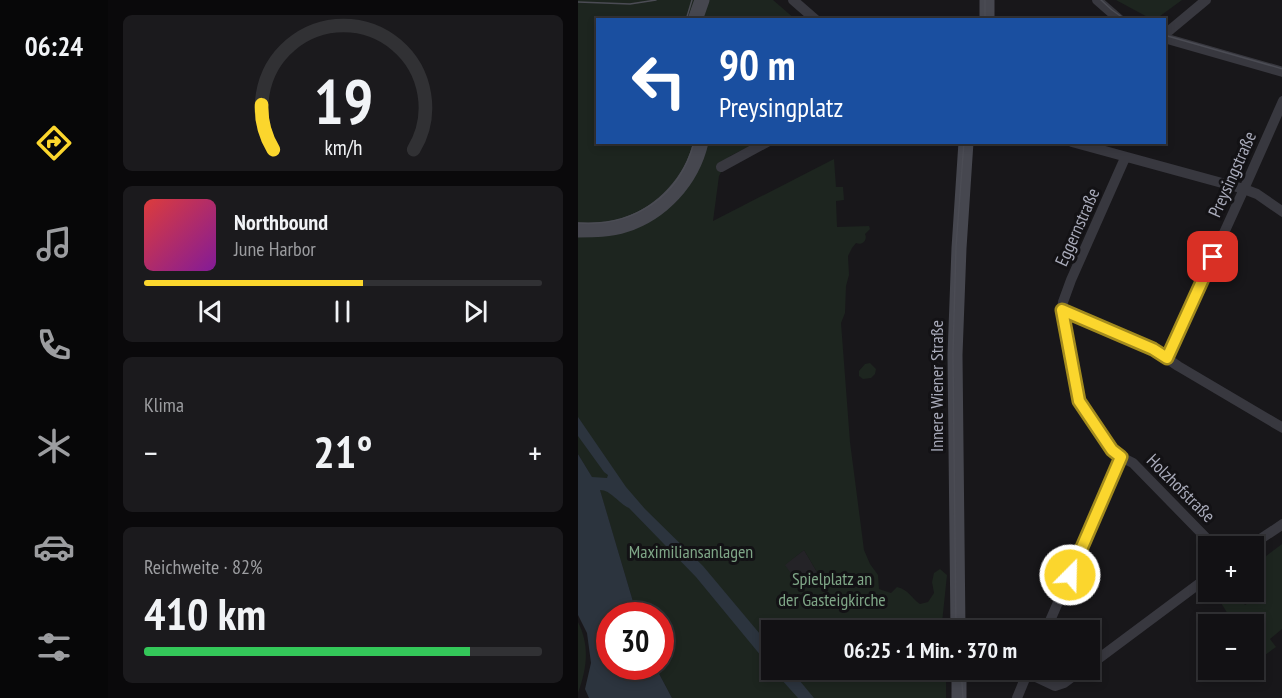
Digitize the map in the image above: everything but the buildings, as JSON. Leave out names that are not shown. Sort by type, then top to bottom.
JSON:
[{"type":"main road","points":[[696,18],[702,0]]},
{"type":"main road","points":[[987,18],[991,1]]},
{"type":"main road","points":[[578,230],[606,229],[625,225],[651,213],[682,183],[696,160],[700,144]]},
{"type":"main road","name":"Innere Wiener Straße","points":[[958,620],[955,344],[966,144]]},
{"type":"main road","points":[[959,680],[960,695]]},
{"type":"street","points":[[793,0],[814,18]]},
{"type":"street","points":[[1097,0],[1118,18]]},
{"type":"street","points":[[1166,34],[1206,0]]},
{"type":"street","points":[[1166,37],[1283,72]]},
{"type":"street","name":"Preysingstraße","points":[[1167,358],[1283,101]]},
{"type":"street","points":[[721,168],[763,144]]},
{"type":"street","points":[[1079,144],[1244,189],[1257,194],[1283,212]]},
{"type":"street","name":"Eggernstraße","points":[[1062,310],[1071,280],[1125,158]]},
{"type":"street","points":[[1062,310],[1153,349],[1283,428]]},
{"type":"street","name":"Holzhofstraße","points":[[1062,310],[1079,401],[1112,450],[1133,463],[1204,536]]},
{"type":"street","points":[[1050,620],[1121,457]]},
{"type":"street","points":[[1264,537],[1283,524]]},
{"type":"street","points":[[1100,658],[1198,584]]},
{"type":"street","points":[[1017,698],[1022,680]]},
{"type":"street","points":[[1044,680],[1055,686],[1068,680]]},
{"type":"shaded area","points":[[578,417],[626,487],[703,566],[761,635],[761,656],[696,577],[629,508],[608,492],[600,490],[633,602],[596,602],[596,680],[662,680],[672,698],[589,698],[585,689],[591,663],[587,633],[578,615],[578,454],[592,477],[607,478],[608,475],[578,436]]},
{"type":"shaded area","points":[[804,550],[817,572],[800,586],[784,565]]},
{"type":"shaded area","points":[[782,680],[799,680],[814,698],[798,698]]},
{"type":"green space","name":"Maximiliansanlagen","points":[[578,0],[773,0],[794,18],[596,18],[596,144],[754,144],[730,156],[719,176],[713,221],[834,159],[836,187],[843,187],[844,200],[836,201],[837,227],[869,226],[870,229],[865,234],[864,242],[856,243],[848,256],[849,275],[846,286],[845,313],[841,323],[850,442],[864,550],[878,575],[879,589],[891,593],[897,587],[901,588],[920,604],[928,602],[934,593],[932,582],[934,573],[940,569],[947,575],[942,620],[761,620],[761,680],[946,680],[946,698],[672,698],[662,680],[674,680],[674,602],[633,602],[600,491],[578,454]],"holes":[[[804,550],[817,572],[800,586],[785,565]]]},
{"type":"green space","points":[[1116,0],[1182,0],[1157,18],[1149,18]]},
{"type":"green space","points":[[870,363],[876,369],[875,374],[871,378],[863,379],[859,376],[859,371],[865,364]]},
{"type":"green space","points":[[1282,544],[1282,629],[1270,639],[1276,647],[1264,656],[1264,614],[1228,614],[1220,602],[1243,602],[1245,605],[1250,602],[1264,602],[1264,558]]},
{"type":"green space","points":[[578,622],[586,648],[586,657],[578,693]]},
{"type":"tram line","points":[[578,2],[630,4],[656,0]]},
{"type":"tram line","points":[[687,18],[692,0]]},
{"type":"tram line","points":[[985,0],[985,18]]},
{"type":"tram line","points":[[1101,0],[1123,18]]},
{"type":"tram line","points":[[1166,36],[1283,69]]},
{"type":"tram line","points":[[578,223],[617,220],[651,205],[666,193],[678,178],[693,144]]},
{"type":"tram line","points":[[956,620],[953,354],[956,247],[964,144]]},
{"type":"tram line","points":[[962,680],[963,698]]},
{"type":"route","points":[[1070,575],[1121,457],[1112,450],[1079,401],[1062,310],[1153,349],[1167,358],[1213,257]]},
{"type":"park label","name":"Spielplatz an der Gasteigkirche","points":[[832,588]]}]
